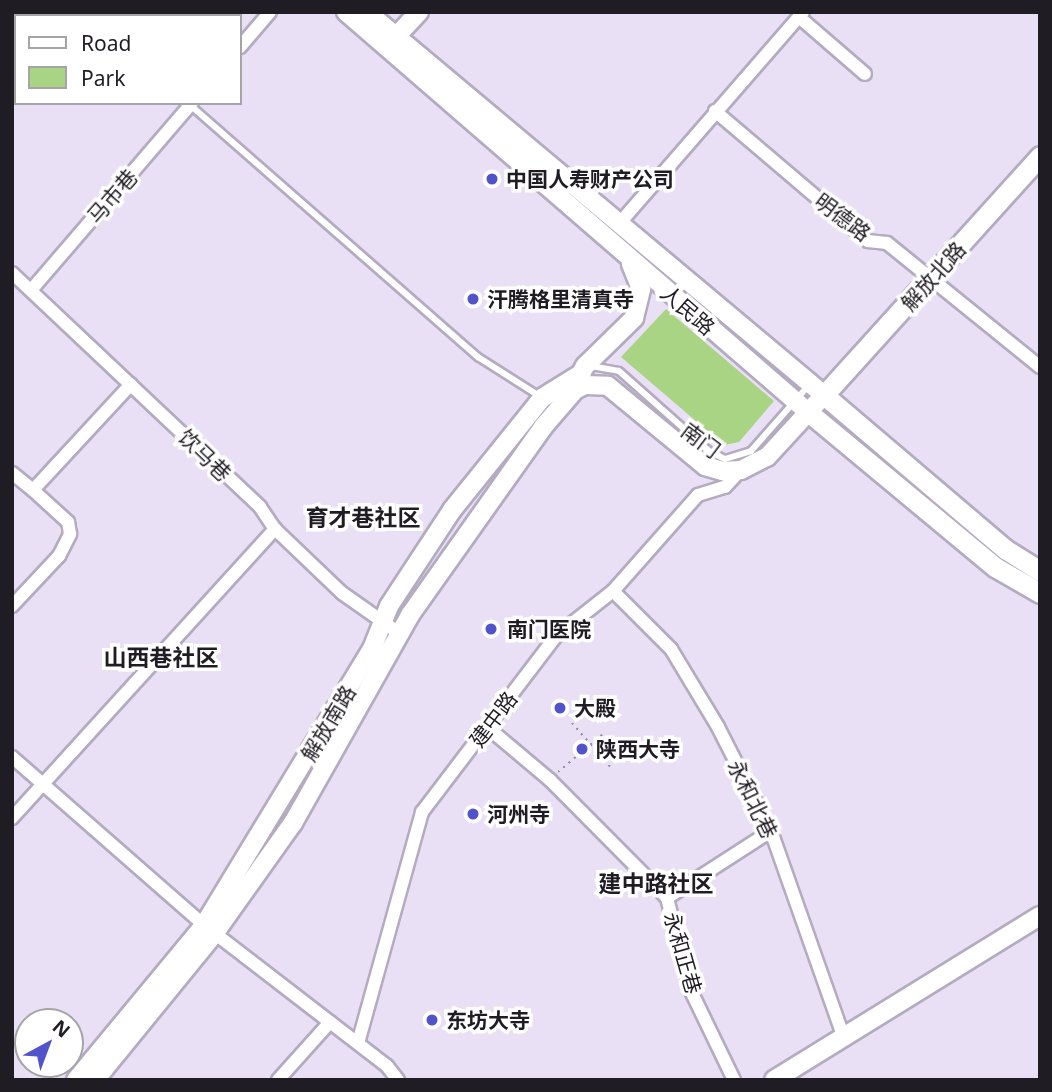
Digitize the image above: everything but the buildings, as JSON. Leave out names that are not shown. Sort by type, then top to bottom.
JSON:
[{"type":"main road","name":"人民路","points":[[346,12],[391,42],[618,225],[1004,548],[1040,572]]},
{"type":"main road","name":"人民路","points":[[367,12],[391,42],[620,250],[801,406],[995,567],[1040,593]]},
{"type":"main road","points":[[391,42],[419,12]]},
{"type":"main road","name":"解放北路","points":[[817,389],[929,281],[1040,156]]},
{"type":"main road","name":"解放南路","points":[[76,1080],[209,930],[365,660],[383,622],[452,510],[542,398],[582,373],[634,318],[640,304],[638,274],[620,250]]},
{"type":"main road","points":[[582,373],[617,392]]},
{"type":"main road","name":"解放南路","points":[[95,1080],[293,823],[399,633],[468,530],[568,399],[582,373]]},
{"type":"main road","name":"解放南路","points":[[568,399],[585,385],[597,384],[617,392],[705,466],[741,470]]},
{"type":"main road","points":[[741,470],[767,457],[801,406],[817,389]]},
{"type":"main road","points":[[774,1080],[1040,916]]},
{"type":"street","points":[[242,45],[270,12]]},
{"type":"street","points":[[618,225],[801,14],[865,74]]},
{"type":"street","name":"马市巷","points":[[32,289],[190,105]]},
{"type":"street","name":"明德路","points":[[715,111],[868,241],[887,243],[929,281],[953,293],[1040,367]]},
{"type":"street","name":"饮马巷","points":[[12,273],[260,507],[275,529],[342,593],[399,633]]},
{"type":"street","points":[[33,490],[131,384]]},
{"type":"street","name":"建中路","points":[[358,1043],[422,812],[556,636],[613,590],[698,495],[725,487],[741,470]]},
{"type":"street","points":[[12,473],[68,522],[70,534],[59,556],[12,606]]},
{"type":"street","points":[[12,818],[275,529]]},
{"type":"street","name":"永和北巷","points":[[613,590],[671,649],[718,727],[771,831],[843,1036]]},
{"type":"street","name":"永和正巷","points":[[487,727],[550,780],[667,898],[691,991],[734,1080]]},
{"type":"street","points":[[12,757],[209,930],[358,1043],[398,1080]]},
{"type":"street","points":[[667,898],[771,831]]},
{"type":"street","points":[[278,1080],[330,1022]]},
{"type":"lane","points":[[192,105],[478,357],[542,398]]},
{"type":"lane","name":"南门","points":[[582,373],[599,365],[619,371],[709,451],[725,459],[751,451],[801,406]]},
{"type":"path","points":[[572,723],[613,770]]},
{"type":"path","points":[[559,770],[604,733]]},
{"type":"green space","points":[[666,309],[774,401],[739,442],[724,445],[621,357]]},
{"type":"place","name":"中国人寿财产公司","points":[[492,179]]},
{"type":"place","name":"汗腾格里清真寺","points":[[473,299]]},
{"type":"place","name":"南门医院","points":[[491,629]]},
{"type":"place","name":"大殿","points":[[560,708]]},
{"type":"place","name":"陕西大寺","points":[[582,749]]},
{"type":"place","name":"河州寺","points":[[473,814]]},
{"type":"place","name":"东坊大寺","points":[[432,1020]]},
{"type":"district","name":"育才巷社区","points":[[363,517]]},
{"type":"district","name":"山西巷社区","points":[[161,657]]},
{"type":"district","name":"建中路社区","points":[[656,883]]}]
